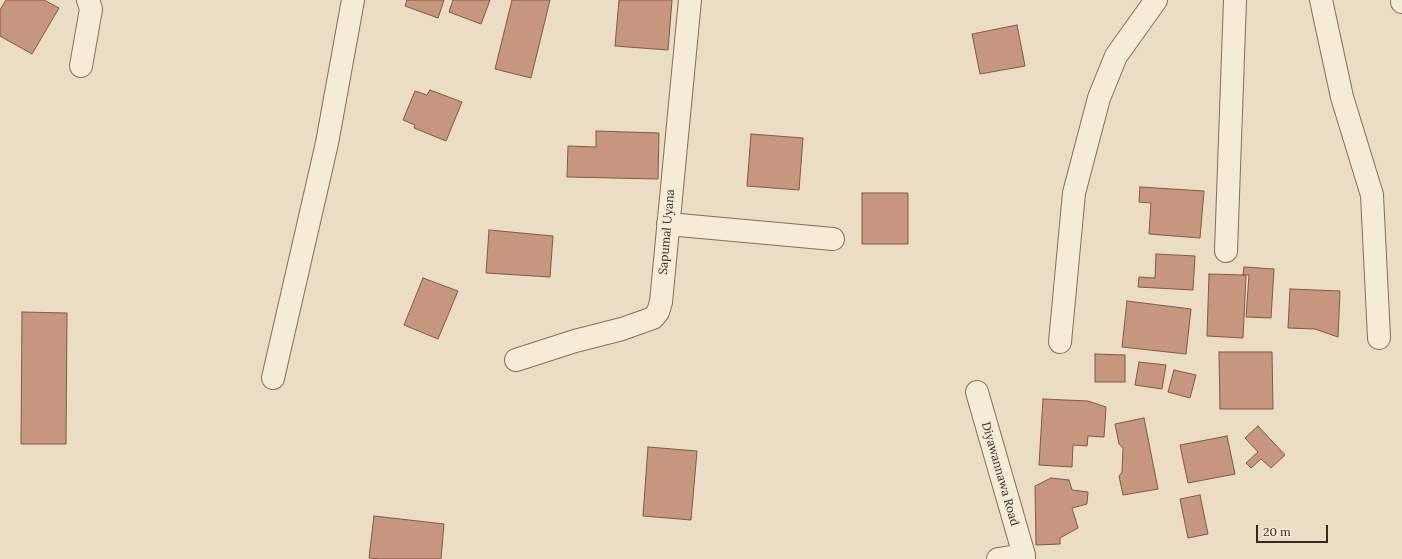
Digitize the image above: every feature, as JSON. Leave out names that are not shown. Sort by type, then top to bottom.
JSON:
[{"type":"street","points":[[81,66],[91,9],[88,0]]},
{"type":"street","points":[[272,378],[327,143],[353,0]]},
{"type":"street","name":"Sapumal Uyana","points":[[516,360],[575,341],[622,329],[653,318],[658,312],[690,0]]},
{"type":"street","points":[[1060,342],[1074,193],[1099,98],[1116,56],[1156,0]]},
{"type":"street","points":[[1226,251],[1235,0]]},
{"type":"street","points":[[1321,0],[1342,97],[1372,195],[1379,338]]},
{"type":"street","points":[[668,224],[833,239]]},
{"type":"street","name":"Diyawannawa Road","points":[[977,392],[1024,557]]},
{"type":"street","points":[[998,559],[1024,557]]},
{"type":"building","points":[[6,0],[44,0],[59,8],[32,54],[0,36],[0,10]]},
{"type":"building","points":[[407,0],[444,0],[438,18],[405,6]]},
{"type":"building","points":[[453,0],[490,0],[481,24],[449,12]]},
{"type":"building","points":[[512,0],[550,0],[531,78],[495,69]]},
{"type":"building","points":[[619,0],[672,0],[668,50],[615,46]]},
{"type":"building","points":[[1017,25],[1025,66],[980,74],[972,34]]},
{"type":"building","points":[[430,90],[462,102],[446,141],[414,128],[415,125],[403,120],[415,91],[427,95]]},
{"type":"building","points":[[596,131],[659,133],[658,179],[567,177],[568,146],[596,147]]},
{"type":"building","points":[[751,134],[803,138],[799,190],[747,186]]},
{"type":"building","points":[[1140,187],[1204,191],[1200,238],[1149,234],[1151,203],[1139,202]]},
{"type":"building","points":[[862,193],[908,193],[908,244],[862,244]]},
{"type":"building","points":[[489,230],[553,236],[550,277],[486,273]]},
{"type":"building","points":[[1156,254],[1195,256],[1193,290],[1138,287],[1139,277],[1155,278]]},
{"type":"building","points":[[1244,267],[1274,269],[1271,318],[1246,317],[1249,275],[1243,275]]},
{"type":"building","points":[[1209,274],[1246,276],[1243,338],[1207,336]]},
{"type":"building","points":[[423,278],[458,291],[438,339],[404,325]]},
{"type":"building","points":[[1290,289],[1340,291],[1338,337],[1315,329],[1288,328]]},
{"type":"building","points":[[1127,301],[1191,309],[1186,354],[1122,347]]},
{"type":"building","points":[[22,312],[67,313],[66,444],[21,444]]},
{"type":"building","points":[[1219,352],[1272,352],[1273,409],[1220,409]]},
{"type":"building","points":[[1095,354],[1125,355],[1125,382],[1095,382]]},
{"type":"building","points":[[1139,362],[1166,365],[1162,389],[1135,385]]},
{"type":"building","points":[[1174,370],[1196,375],[1190,398],[1168,392]]},
{"type":"building","points":[[1043,399],[1088,401],[1106,407],[1104,437],[1088,436],[1087,446],[1073,445],[1072,467],[1039,465]]},
{"type":"building","points":[[1144,418],[1158,489],[1123,495],[1119,476],[1122,472],[1123,448],[1119,444],[1115,424]]},
{"type":"building","points":[[1258,426],[1285,455],[1271,468],[1261,459],[1251,468],[1246,463],[1258,452],[1245,438]]},
{"type":"building","points":[[1227,436],[1235,474],[1188,483],[1180,445]]},
{"type":"building","points":[[648,447],[697,451],[691,520],[643,516]]},
{"type":"building","points":[[1051,478],[1069,480],[1072,490],[1088,492],[1087,504],[1072,508],[1078,528],[1060,538],[1060,544],[1036,545],[1035,486]]},
{"type":"building","points":[[1200,495],[1208,534],[1188,538],[1180,499]]},
{"type":"building","points":[[374,516],[444,524],[441,559],[369,558]]}]
